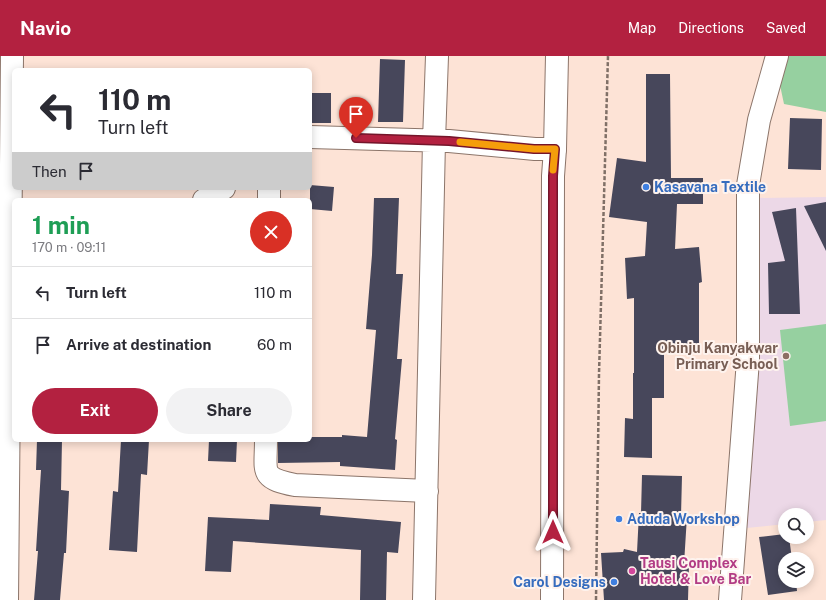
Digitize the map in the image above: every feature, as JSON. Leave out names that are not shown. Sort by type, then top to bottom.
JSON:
[{"type":"street","points":[[7,600],[8,304],[11,280],[8,127],[12,56]]},
{"type":"street","points":[[424,600],[437,56]]},
{"type":"street","points":[[552,600],[553,176],[557,56]]},
{"type":"street","points":[[730,600],[748,360],[748,185],[759,120],[777,56]]},
{"type":"street","points":[[312,137],[434,141],[534,149],[555,149]]},
{"type":"street","points":[[207,198],[221,190]]},
{"type":"street","points":[[266,442],[266,469],[268,476],[274,480],[295,485],[427,491]]},
{"type":"path","points":[[596,600],[599,374],[608,56]]},
{"type":"shaded area","name":"Obinju Kanyakwar Primary School","points":[[826,197],[826,520],[814,521],[814,508],[778,508],[778,525],[737,529],[753,198]]},
{"type":"green space","points":[[782,56],[826,56],[826,112],[784,104],[777,71]]},
{"type":"green space","points":[[826,324],[826,421],[790,426],[780,330]]},
{"type":"building","points":[[380,59],[405,60],[403,122],[378,122]]},
{"type":"building","points":[[646,74],[670,74],[671,178],[703,178],[703,204],[677,204],[675,249],[699,247],[702,282],[699,283],[699,353],[664,353],[664,398],[652,398],[652,458],[624,457],[625,418],[633,419],[634,373],[634,298],[627,299],[625,258],[645,256],[647,222],[609,217],[617,158],[646,162]]},
{"type":"building","points":[[312,93],[331,93],[331,123],[312,123]]},
{"type":"building","points":[[790,118],[822,119],[821,170],[788,169]]},
{"type":"building","points":[[312,185],[334,187],[332,211],[312,209],[312,198],[310,198],[310,190],[312,190]]},
{"type":"building","points":[[374,198],[399,198],[396,274],[403,274],[397,359],[402,359],[395,439],[397,440],[395,470],[340,466],[340,462],[278,463],[278,442],[312,442],[312,437],[342,437],[342,435],[367,437],[376,330],[366,329],[372,255]]},
{"type":"building","points":[[826,202],[826,251],[804,206]]},
{"type":"building","points":[[796,208],[800,314],[769,314],[768,263],[785,261],[772,212]]},
{"type":"building","points":[[37,442],[62,442],[61,490],[69,491],[66,553],[64,553],[60,600],[34,600],[38,551],[36,551],[41,470],[36,470]]},
{"type":"building","points":[[121,442],[149,442],[147,475],[141,474],[137,552],[109,550],[113,491],[118,492]]},
{"type":"building","points":[[209,442],[237,442],[236,462],[208,461]]},
{"type":"building","points":[[642,475],[682,476],[681,516],[687,516],[684,564],[689,564],[688,600],[604,600],[601,553],[623,552],[624,549],[637,552],[639,513],[641,513]]},
{"type":"building","points":[[270,504],[321,507],[320,515],[401,522],[398,553],[387,552],[386,600],[360,600],[361,550],[233,541],[231,572],[205,571],[208,517],[269,520]]},
{"type":"building","points":[[778,535],[778,544],[790,544],[791,552],[778,552],[778,588],[797,588],[797,591],[768,595],[759,537]]},
{"type":"slow traffic","points":[[460,142],[534,149],[555,149],[553,170]]},
{"type":"place","name":"Kasavana Textile","points":[[646,187]]},
{"type":"place","name":"Obinju Kanyakwar Primary School","points":[[786,356]]},
{"type":"place","name":"Aduda Workshop","points":[[619,519]]},
{"type":"place","name":"Tausi Complex Hotel & Love Bar","points":[[632,571]]},
{"type":"place","name":"Carol Designs","points":[[614,582]]},
{"type":"route","points":[[356,138],[449,141],[534,149],[555,149],[553,176],[553,532]]}]
